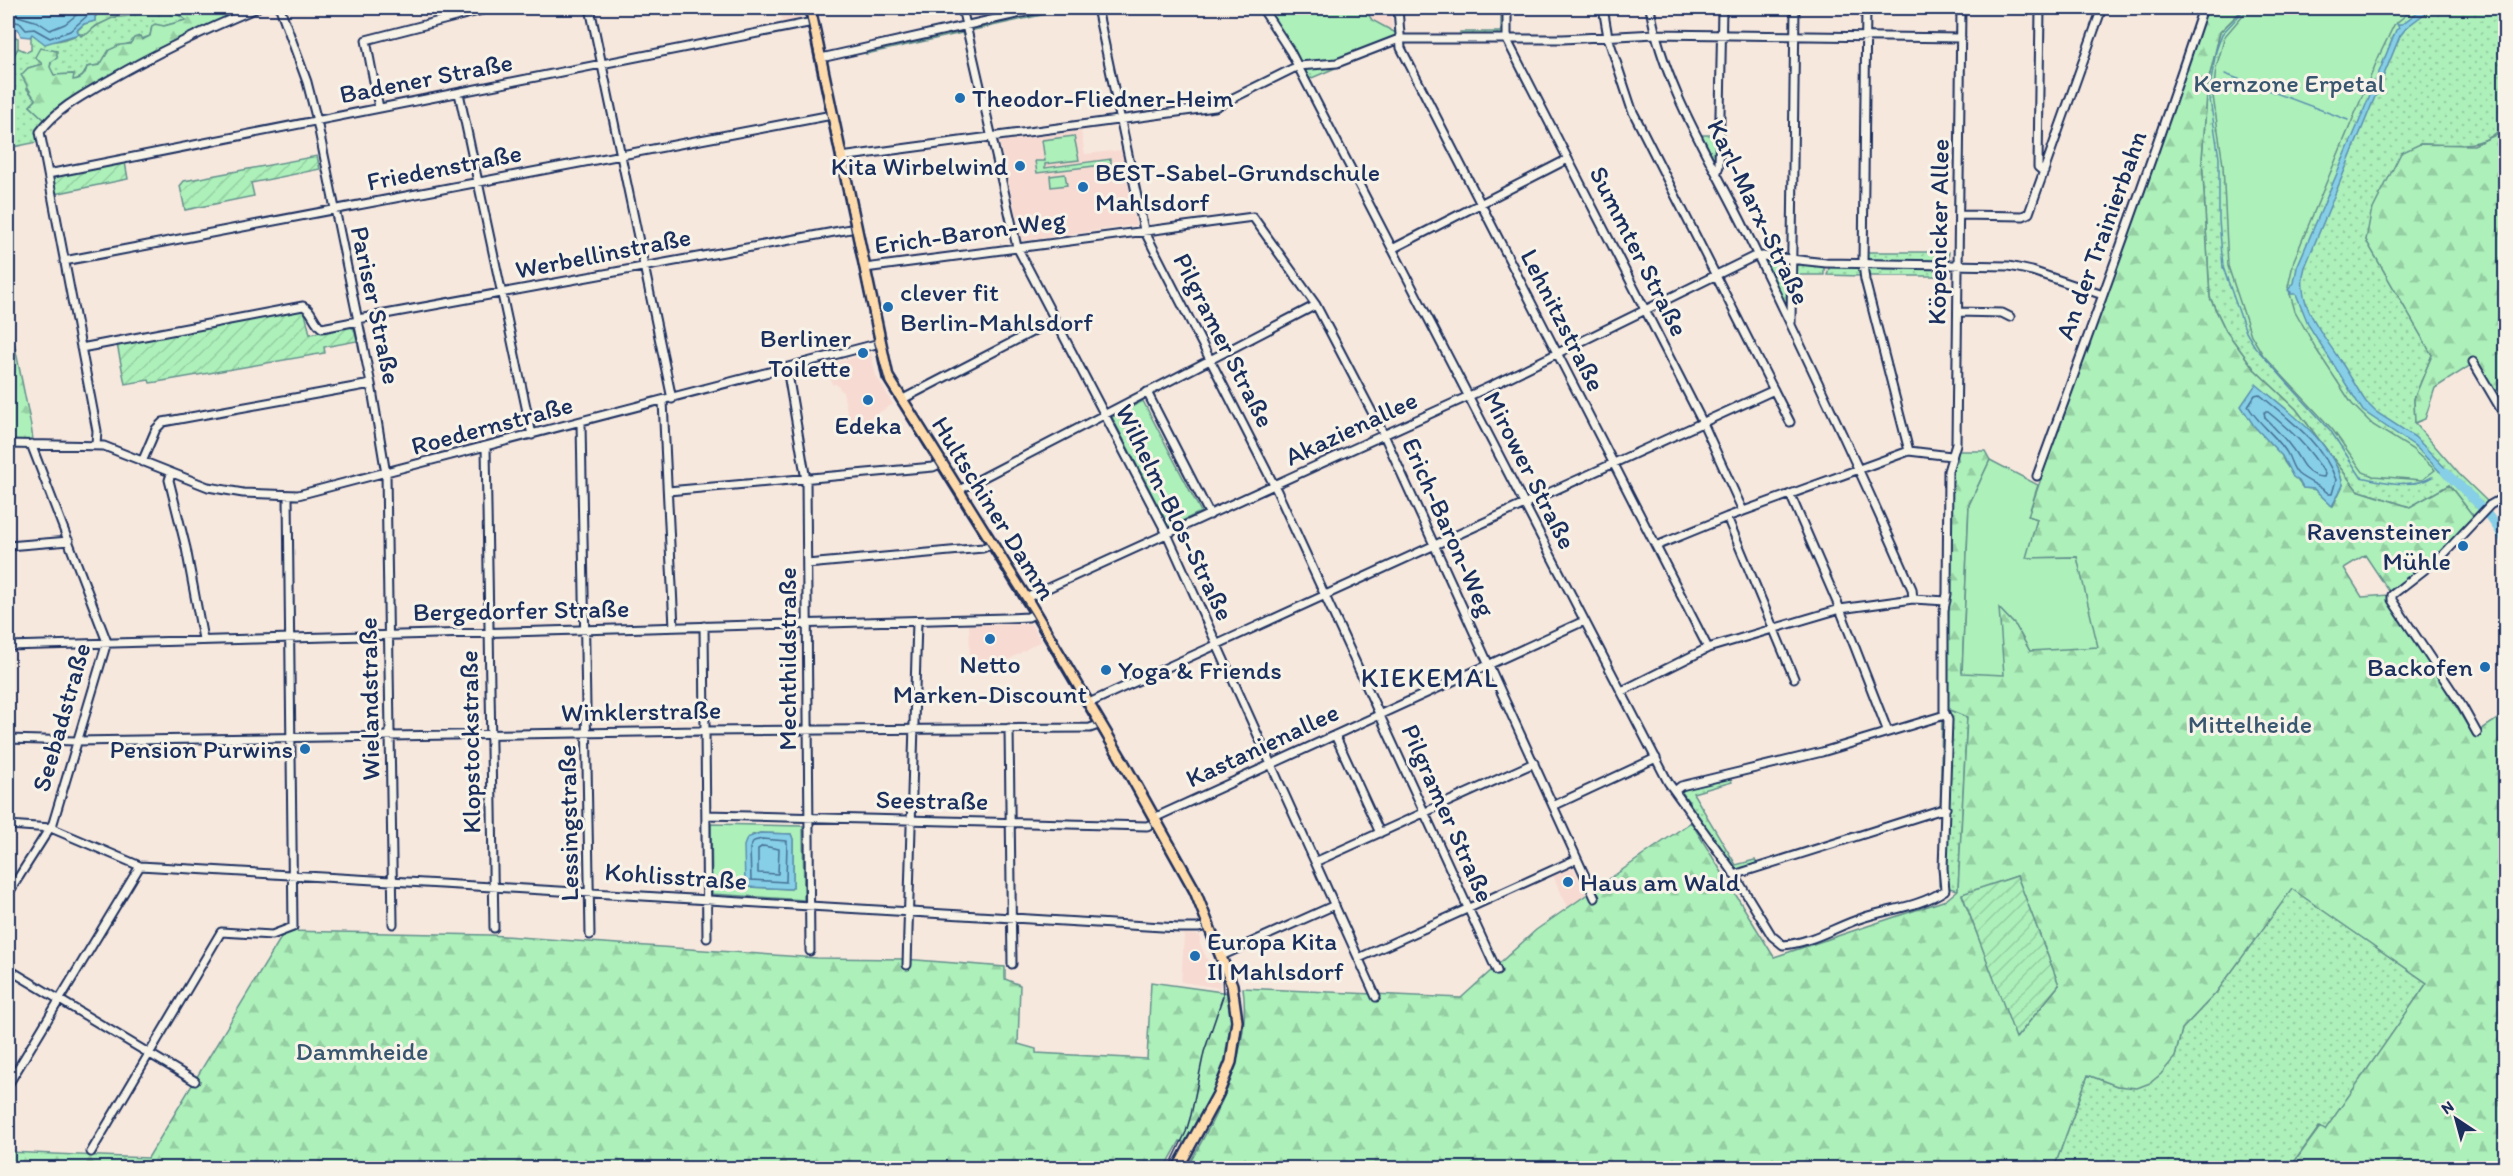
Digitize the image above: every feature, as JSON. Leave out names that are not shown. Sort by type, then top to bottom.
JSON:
[{"type":"main road","name":"Hultschiner Damm","points":[[810,8],[888,376],[1036,613],[1101,723],[1195,891],[1235,998],[1236,1036],[1227,1075],[1178,1168]]},
{"type":"street","points":[[96,444],[97,431],[40,132],[59,113],[111,79],[195,34],[257,8]]},
{"type":"street","name":"Pariser Straße","points":[[280,8],[307,82],[317,121],[371,384],[386,474]]},
{"type":"street","points":[[442,8],[445,19]]},
{"type":"street","points":[[379,108],[366,39],[490,8]]},
{"type":"street","points":[[590,8],[672,399]]},
{"type":"street","name":"Wilhelm-Blos-Straße","points":[[962,8],[1017,247],[1167,534],[1376,997]]},
{"type":"street","points":[[821,58],[1044,8]]},
{"type":"street","name":"Pilgramer Straße","points":[[1097,8],[1144,230],[1275,486],[1327,595],[1497,971]]},
{"type":"street","name":"Mirower Straße","points":[[1262,8],[1298,66],[1668,782],[1676,790],[1734,875],[1777,942]]},
{"type":"street","name":"Lehnitzstraße","points":[[1398,8],[1401,48],[1708,648]]},
{"type":"street","name":"Summter Straße","points":[[1507,8],[1507,40],[1704,423],[1743,512]]},
{"type":"street","points":[[1603,8],[1608,37],[1632,110],[1790,422]]},
{"type":"street","name":"Karl-Marx-Straße","points":[[1650,8],[1654,34],[1683,107],[1717,172],[1860,469],[1912,589],[1913,599]]},
{"type":"street","points":[[1717,172],[1719,166],[1722,8]]},
{"type":"street","points":[[1791,324],[1795,8]]},
{"type":"street","points":[[1866,8],[1863,264],[1865,280],[1909,452]]},
{"type":"street","name":"Köpenicker Allee","points":[[1777,942],[1790,944],[1818,936],[1865,917],[1922,901],[1945,890],[1943,868],[1948,720],[1945,715],[1948,471],[1956,444],[1961,8]]},
{"type":"street","points":[[2040,8],[2038,167],[2044,172]]},
{"type":"street","points":[[1959,215],[2027,215],[2102,8]]},
{"type":"street","name":"An der Trainierbahn","points":[[2037,476],[2204,8]]},
{"type":"street","name":"Badener Straße","points":[[48,174],[813,22]]},
{"type":"street","points":[[841,157],[1215,107],[1298,66],[1337,63],[1399,39],[1564,39],[1654,34],[1961,38]]},
{"type":"street","points":[[459,93],[532,435]]},
{"type":"street","name":"Friedenstraße","points":[[64,261],[832,115]]},
{"type":"street","points":[[1392,249],[1568,159]]},
{"type":"street","name":"Erich-Baron-Weg","points":[[865,268],[1253,217],[1316,305],[1384,435],[1595,897]]},
{"type":"street","name":"Werbellinstraße","points":[[81,348],[303,306],[310,310],[321,328],[856,228]]},
{"type":"street","points":[[1758,256],[1863,264],[1958,264],[2020,268],[2103,295]]},
{"type":"street","name":"Akazienallee","points":[[1026,598],[1469,396],[1758,256]]},
{"type":"street","points":[[959,490],[1316,305]]},
{"type":"street","points":[[1958,312],[2002,313],[2010,317]]},
{"type":"street","points":[[901,400],[1054,320]]},
{"type":"street","name":"Roedernstraße","points":[[8,444],[96,444],[171,474],[224,491],[288,496],[386,474],[880,343]]},
{"type":"street","points":[[2473,362],[2505,418]]},
{"type":"street","name":"Mechthildstraße","points":[[787,368],[806,480],[810,951]]},
{"type":"street","points":[[142,462],[156,429],[163,422],[371,384]]},
{"type":"street","points":[[1089,703],[1774,390]]},
{"type":"street","points":[[1147,392],[1210,515]]},
{"type":"street","points":[[663,402],[674,627]]},
{"type":"street","name":"Lessingstraße","points":[[580,423],[586,629],[590,934]]},
{"type":"street","name":"Seebadstraße","points":[[8,894],[51,828],[107,642],[31,444]]},
{"type":"street","name":"Klopstockstraße","points":[[486,447],[494,928]]},
{"type":"street","points":[[1656,546],[1790,494],[1909,452],[1951,456]]},
{"type":"street","points":[[668,491],[806,480],[933,467],[942,463]]},
{"type":"street","points":[[171,474],[169,480],[186,548],[203,639]]},
{"type":"street","name":"Wielandstraße","points":[[386,474],[393,924]]},
{"type":"street","points":[[1790,494],[1840,609],[1888,732]]},
{"type":"street","points":[[91,1152],[221,932],[272,935],[293,927],[288,496]]},
{"type":"street","points":[[2477,733],[2462,706],[2392,600],[2392,595],[2442,556],[2488,507],[2505,496]]},
{"type":"street","points":[[1727,518],[1794,678]]},
{"type":"street","points":[[8,546],[69,541]]},
{"type":"street","points":[[807,564],[983,548],[993,544]]},
{"type":"street","points":[[1622,691],[1708,648],[1840,609],[1913,599],[1946,601]]},
{"type":"street","name":"Bergedorfer Straße","points":[[8,646],[917,621],[1026,617],[1036,613]]},
{"type":"street","points":[[907,965],[917,621]]},
{"type":"street","name":"Kastanienallee","points":[[1155,820],[1270,764],[1584,621]]},
{"type":"street","points":[[704,626],[707,938]]},
{"type":"street","points":[[1676,790],[1681,786],[1822,752],[1945,715]]},
{"type":"street","name":"Winklerstraße","points":[[8,739],[76,741],[704,731],[1090,728],[1101,723]]},
{"type":"street","points":[[1009,728],[1012,964]]},
{"type":"street","points":[[1335,735],[1380,833]]},
{"type":"street","points":[[1553,806],[1656,758]]},
{"type":"street","points":[[1315,862],[1534,763]]},
{"type":"street","points":[[1734,875],[1946,808]]},
{"type":"street","name":"Seestraße","points":[[706,816],[1147,826],[1155,820]]},
{"type":"street","name":"Kohlisstraße","points":[[8,825],[51,828],[140,866],[1179,928],[1209,926]]},
{"type":"street","points":[[1359,958],[1577,859]]},
{"type":"street","points":[[8,1085],[140,866]]},
{"type":"street","points":[[1221,956],[1335,905]]},
{"type":"street","points":[[8,969],[195,1081]]},
{"type":"shaded area","points":[[780,8],[798,8],[801,20],[783,24]]},
{"type":"shaded area","points":[[1364,8],[1391,8],[1392,30],[1372,20]]},
{"type":"shaded area","name":"BEST-Sabel-Grundschule Mahlsdorf","points":[[1081,131],[1085,154],[1121,150],[1136,225],[1022,241],[999,142]]},
{"type":"shaded area","points":[[871,353],[876,375],[893,404],[851,430],[843,393],[836,384],[832,385],[827,365]]},
{"type":"shaded area","points":[[1031,624],[1041,641],[1003,663],[970,665],[969,625]]},
{"type":"shaded area","name":"Haus am Wald","points":[[1573,867],[1586,895],[1568,908],[1553,876]]},
{"type":"shaded area","name":"Europa Kita II Mahlsdorf","points":[[1184,934],[1200,935],[1200,944],[1210,965],[1213,965],[1220,983],[1219,988],[1181,982]]},
{"type":"green space","points":[[106,8],[122,8],[117,16],[96,26],[87,34],[79,34],[77,31],[84,24],[95,21],[95,17]]},
{"type":"green space","points":[[132,8],[174,8],[171,10],[186,20],[164,26],[152,26],[150,36],[125,45],[99,65],[87,67],[79,79],[73,80],[73,74],[54,75],[50,68],[51,62],[28,68],[27,89],[36,100],[30,106],[45,120],[38,129],[38,142],[8,148],[8,65],[18,48],[27,52],[31,50],[31,33],[49,41],[67,39],[79,34],[81,36],[109,18],[130,16]]},
{"type":"green space","points":[[174,8],[250,8],[118,72],[45,120],[30,106],[36,100],[21,75],[28,68],[42,64],[35,57],[40,48],[57,51],[57,58],[51,62],[50,67],[54,75],[74,74],[73,80],[79,79],[87,67],[100,65],[109,50],[130,44],[134,38],[140,36],[142,40],[150,36],[152,26],[155,24],[164,26],[186,20],[171,10]]},
{"type":"green space","points":[[1056,8],[1073,8],[974,30],[970,33],[974,26]]},
{"type":"green space","points":[[1267,8],[1364,8],[1372,20],[1396,33],[1395,37],[1336,61],[1303,62],[1298,60]]},
{"type":"green space","points":[[1501,8],[1505,8],[1503,37],[1460,37],[1460,32],[1501,32]]},
{"type":"green space","name":"Mittelheide","points":[[2206,8],[2244,8],[2220,32],[2208,82],[2202,158],[2210,298],[2226,331],[2255,370],[2296,409],[2357,490],[2410,507],[2449,485],[2474,517],[2433,559],[2389,591],[2365,555],[2344,568],[2362,597],[2389,595],[2473,735],[2505,714],[2505,1168],[2290,1168],[2320,1127],[2325,1130],[2427,983],[2292,889],[2216,993],[2182,1029],[2175,1057],[2161,1074],[2150,1083],[2137,1088],[2117,1086],[2088,1075],[2054,1168],[1187,1168],[1230,1082],[1242,1036],[1243,988],[1461,998],[1536,930],[1691,822],[1774,957],[1946,900],[1958,890],[1967,717],[1942,707],[1947,673],[1953,465],[1958,460],[1957,451],[1985,451],[1990,460],[1969,505],[1962,672],[1969,672],[1999,608],[2016,626],[2030,651],[2080,578],[2077,557],[2025,558],[2037,519],[2028,516],[2154,153],[2176,101]],"holes":[[[2319,442],[2339,470],[2343,485],[2333,506],[2314,489],[2303,488],[2282,456]],[[2017,876],[2059,985],[2017,1037],[1962,895]]]},
{"type":"green space","points":[[2244,8],[2505,8],[2505,123],[2497,132],[2478,142],[2455,145],[2420,144],[2366,240],[2432,355],[2414,399],[2415,423],[2459,474],[2488,502],[2474,517],[2449,485],[2410,507],[2357,490],[2296,409],[2255,370],[2226,331],[2210,297],[2202,158],[2208,82],[2220,32]]},
{"type":"green space","name":"Kernzone Erpetal","points":[[2249,8],[2414,8],[2394,25],[2379,56],[2294,260],[2288,287],[2295,311],[2318,352],[2352,404],[2373,425],[2412,449],[2435,470],[2422,480],[2373,476],[2363,472],[2332,429],[2263,355],[2251,335],[2228,266],[2223,165],[2213,96],[2216,68],[2225,36]]},
{"type":"green space","points":[[962,30],[966,35],[963,36],[962,33],[866,54],[866,50]]},
{"type":"green space","points":[[8,34],[18,38],[18,48],[8,65]]},
{"type":"green space","points":[[1340,66],[1307,80],[1303,71],[1305,69]]},
{"type":"green space","points":[[2505,123],[2505,416],[2474,363],[2435,388],[2425,419],[2415,423],[2414,399],[2432,355],[2366,240],[2371,213],[2401,153],[2420,144],[2474,145],[2498,134]]},
{"type":"green space","points":[[1702,135],[1716,135],[1716,163]]},
{"type":"green space","points":[[1074,136],[1079,160],[1045,164],[1045,168],[1111,159],[1111,164],[1037,173],[1035,161],[1045,161],[1042,140]]},
{"type":"green space","points":[[317,156],[320,169],[251,183],[254,196],[185,210],[180,186],[184,181]]},
{"type":"green space","points":[[125,162],[128,179],[54,194],[51,177]]},
{"type":"green space","points":[[1065,174],[1067,185],[1051,187],[1050,176]]},
{"type":"green space","points":[[1866,252],[1949,252],[1948,261],[1866,260]]},
{"type":"green space","points":[[1764,259],[1785,261],[1789,274],[1769,274]]},
{"type":"green space","points":[[1796,263],[1822,265],[1824,275],[1793,275],[1793,265]]},
{"type":"green space","points":[[1830,265],[1858,266],[1860,276],[1827,275]]},
{"type":"green space","points":[[1948,266],[1948,276],[1868,276],[1867,267]]},
{"type":"green space","points":[[1769,276],[1789,276],[1789,308],[1785,308]]},
{"type":"green space","points":[[301,310],[305,313],[310,334],[349,326],[354,329],[357,341],[324,347],[325,353],[157,382],[150,383],[149,380],[125,384],[117,344]]},
{"type":"green space","points":[[8,312],[31,426],[33,440],[8,440]]},
{"type":"green space","points":[[1143,401],[1201,512],[1169,527],[1112,417]]},
{"type":"green space","points":[[1990,460],[2038,485],[2028,516],[2037,519],[2026,558],[2077,557],[2098,647],[2030,651],[2016,626],[1999,608],[2004,675],[1962,673],[1969,505]]},
{"type":"green space","points":[[1942,707],[1967,717],[1958,890],[1939,886]]},
{"type":"green space","points":[[1730,777],[1732,782],[1693,793],[1736,865],[1755,860],[1757,864],[1737,870],[1734,869],[1682,792],[1685,788]]},
{"type":"green space","points":[[711,824],[803,826],[804,900],[712,894]],"holes":[[[791,834],[793,887],[791,889],[748,887],[752,835]]]},
{"type":"green space","points":[[2017,876],[2059,985],[2016,1038],[1962,894]]},
{"type":"green space","points":[[2292,888],[2427,983],[2325,1131],[2319,1127],[2290,1168],[2054,1168],[2088,1075],[2117,1086],[2175,1057],[2182,1029],[2216,993]]},
{"type":"green space","name":"Dammheide","points":[[285,931],[490,935],[817,958],[904,959],[1005,967],[1005,979],[1020,985],[1018,1044],[1036,1049],[1036,1053],[1147,1059],[1151,982],[1229,993],[1234,1033],[1230,1053],[1216,1091],[1187,1144],[1180,1141],[1165,1168],[8,1168],[8,1152],[148,1158]]},
{"type":"water","points":[[8,8],[106,8],[95,16],[95,21],[84,24],[77,30],[79,34],[45,44],[32,34],[30,37],[21,36],[18,29],[8,26]]},
{"type":"water","points":[[2423,8],[2432,8],[2407,27],[2400,36],[2305,267],[2303,293],[2312,317],[2366,402],[2376,412],[2415,437],[2455,478],[2452,481],[2446,478],[2415,446],[2363,411],[2309,326],[2296,294],[2290,294],[2288,290],[2294,283],[2297,267],[2396,30],[2399,28],[2397,24],[2402,24]]},
{"type":"water","points":[[2256,384],[2308,428],[2330,455],[2343,485],[2332,506],[2314,489],[2303,488],[2293,477],[2282,456],[2254,426],[2241,406]]},
{"type":"water","points":[[760,833],[791,834],[793,839],[793,887],[791,889],[748,887],[745,884],[744,846],[747,838]]},
{"type":"waterway","points":[[2246,8],[2222,34],[2216,51],[2209,93],[2219,158],[2219,220],[2223,267],[2246,332],[2255,347],[2330,430],[2361,477],[2407,484],[2432,477]]},
{"type":"waterway","points":[[2272,8],[2290,14],[2294,8]]},
{"type":"waterway","points":[[2225,74],[2348,120]]},
{"type":"waterway","points":[[2445,472],[2488,515],[2506,545]]},
{"type":"tram line","points":[[805,8],[875,344],[886,384],[1032,615],[1096,726],[1188,890],[1222,974],[1223,996],[1204,1052],[1191,1115],[1186,1132],[1169,1168]]},
{"type":"place","name":"Theodor-Fliedner-Heim","points":[[960,98]]},
{"type":"place","name":"Kita Wirbelwind","points":[[1020,166]]},
{"type":"place","name":"BEST-Sabel-Grundschule Mahlsdorf","points":[[1083,187]]},
{"type":"place","name":"clever fit Berlin-Mahlsdorf","points":[[888,307]]},
{"type":"place","name":"Berliner Toilette","points":[[863,353]]},
{"type":"place","name":"Edeka","points":[[868,400]]},
{"type":"place","name":"Ravensteiner Mühle","points":[[2463,546]]},
{"type":"place","name":"Netto Marken-Discount","points":[[990,639]]},
{"type":"place","name":"Backofen","points":[[2485,667]]},
{"type":"place","name":"Yoga & Friends","points":[[1106,670]]},
{"type":"place","name":"Pension Purwins","points":[[305,749]]},
{"type":"place","name":"Haus am Wald","points":[[1568,882]]},
{"type":"place","name":"Europa Kita II Mahlsdorf","points":[[1195,956]]},
{"type":"district","name":"KIEKEMAL","points":[[1430,678]]}]
